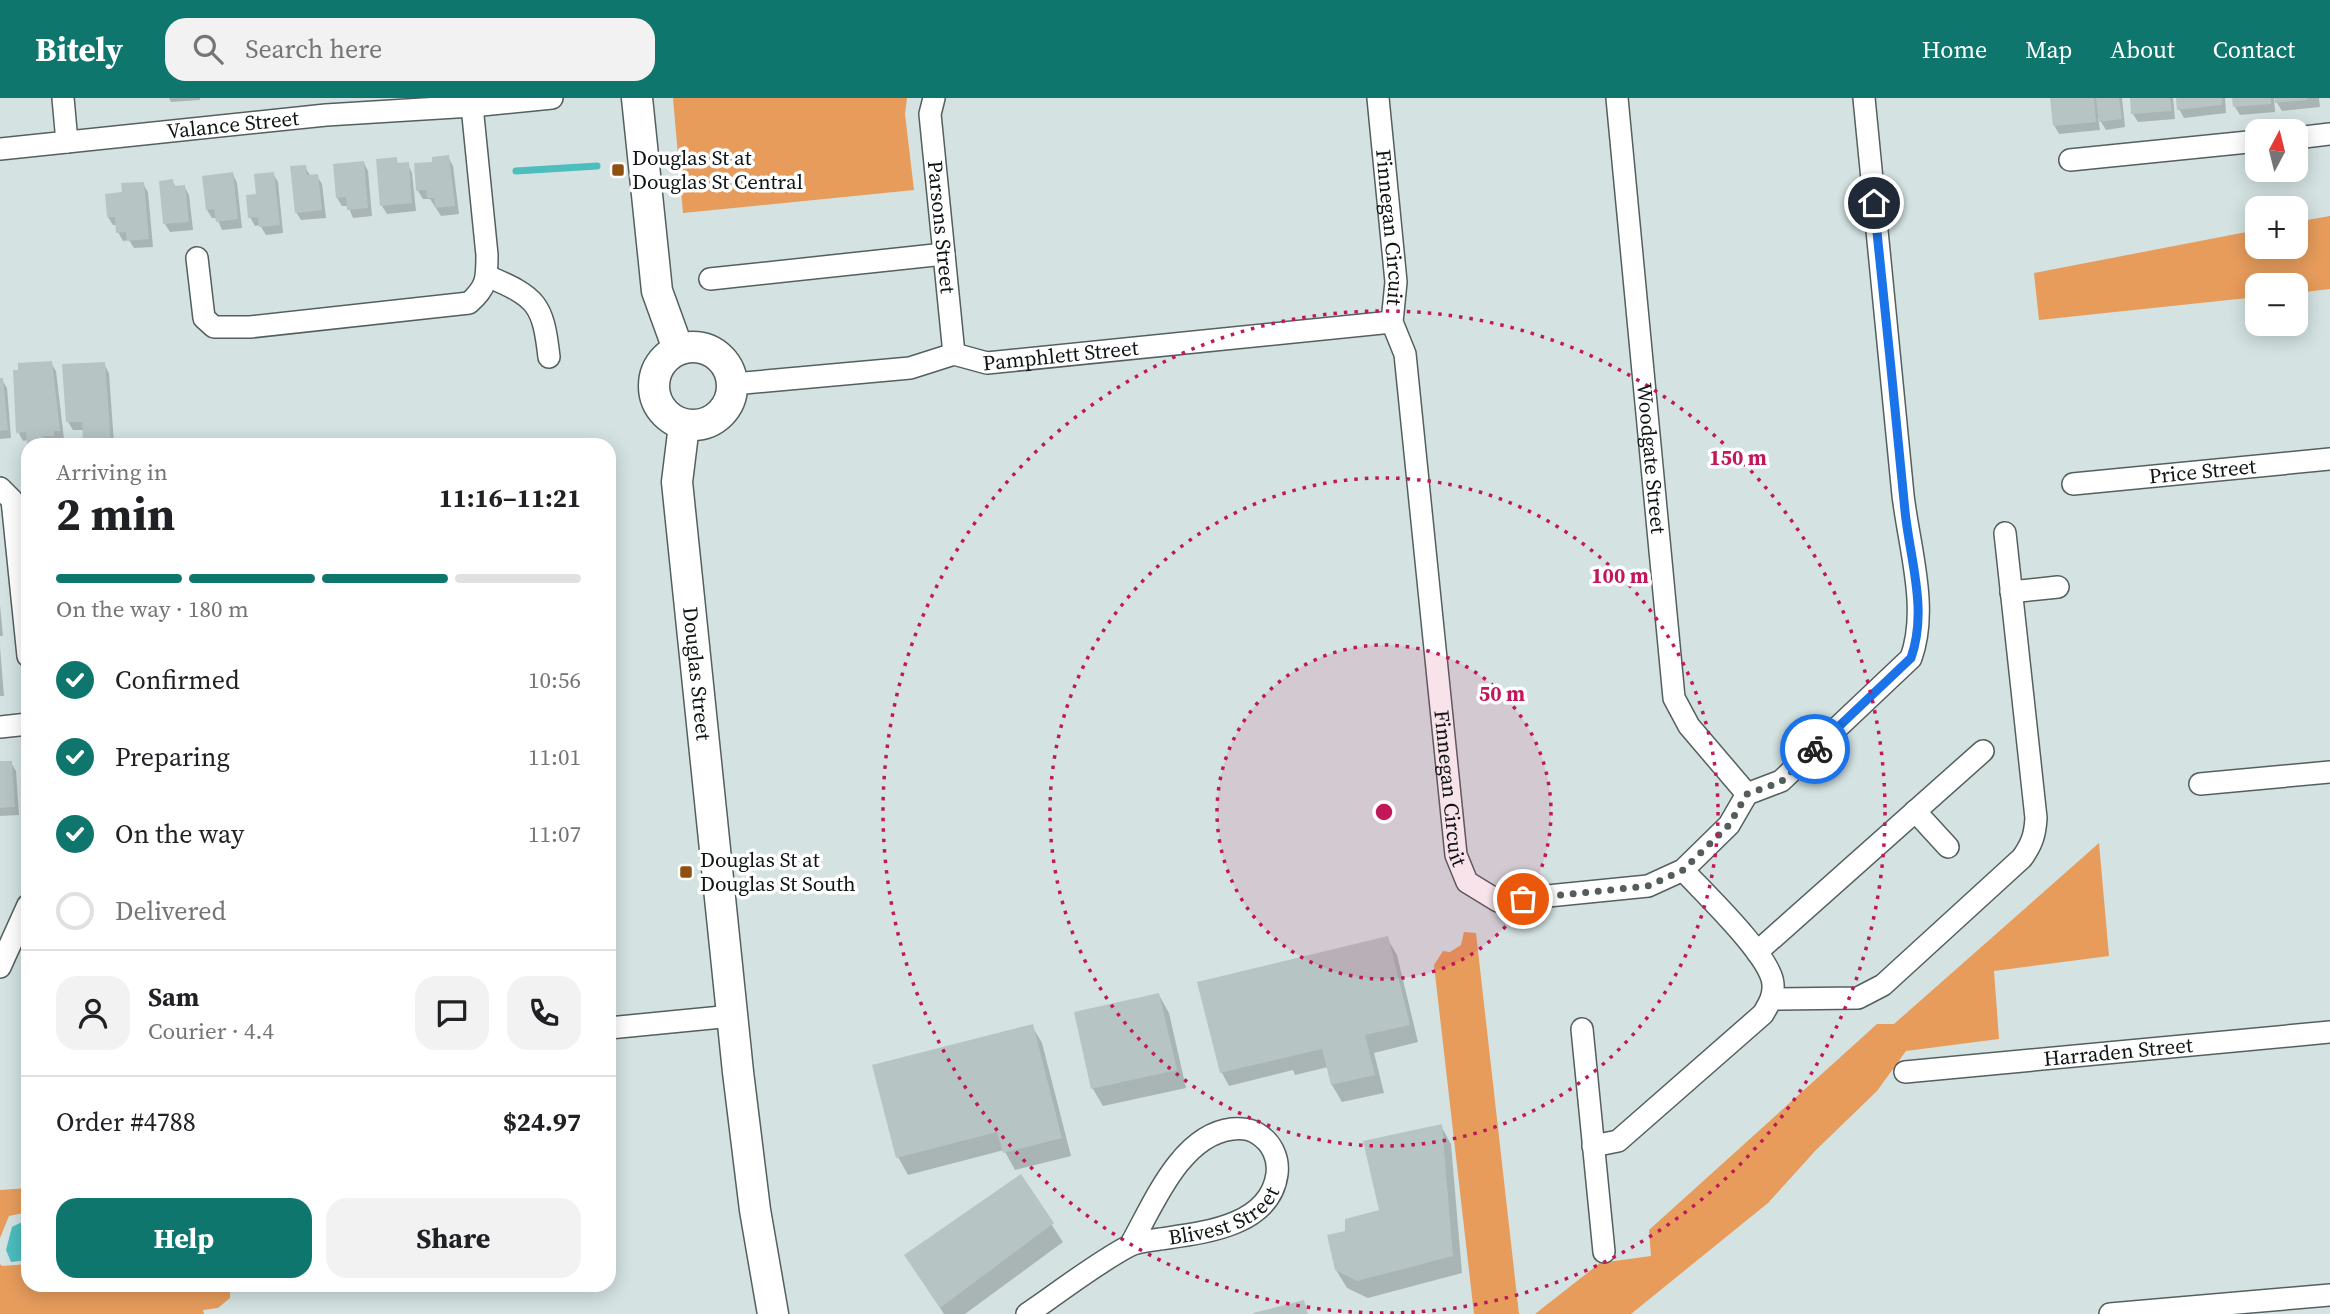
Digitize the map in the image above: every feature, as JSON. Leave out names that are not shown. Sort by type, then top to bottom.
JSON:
[{"type":"main road","points":[[637,98],[657,291],[678,349]]},
{"type":"main road","points":[[693,346],[715,353],[730,369],[733,384],[730,402],[719,416],[702,424],[684,425],[667,415],[656,399],[654,389],[657,369],[662,361],[678,349],[693,346]]},
{"type":"main road","name":"Douglas Street","points":[[684,425],[677,482],[732,1016],[755,1210],[773,1314]]},
{"type":"main road","name":"Douglas Street","points":[[767,1276],[788,1314]]},
{"type":"street","points":[[63,98],[67,142]]},
{"type":"street","name":"Valance Street","points":[[0,149],[326,107],[472,106],[552,98]]},
{"type":"street","name":"Parsons Street","points":[[934,98],[930,114],[954,354]]},
{"type":"street","name":"Finnegan Circuit","points":[[1378,98],[1396,282],[1392,322],[1405,354],[1456,855],[1467,882],[1498,901],[1648,886],[1683,870],[1729,825],[1747,794]]},
{"type":"street","name":"Woodgate Street","points":[[1618,98],[1674,698],[1689,726],[1747,794]]},
{"type":"street","points":[[1747,794],[1781,782],[1911,658],[1918,639],[1920,612],[1906,520],[1864,98]]},
{"type":"street","points":[[197,258],[204,318],[214,327],[250,327],[469,303],[482,291],[487,276],[472,106]]},
{"type":"street","points":[[2308,137],[2330,134]]},
{"type":"street","points":[[2070,160],[2245,142]]},
{"type":"street","points":[[710,279],[944,254]]},
{"type":"street","points":[[487,276],[514,288],[538,308],[545,322],[549,357]]},
{"type":"street","name":"Pamphlett Street","points":[[733,384],[909,368],[954,354],[987,363],[1392,322]]},
{"type":"street","name":"Price Street","points":[[2073,484],[2330,459]]},
{"type":"street","points":[[0,488],[12,500],[21,588]]},
{"type":"street","points":[[1772,999],[1844,1000],[1870,993],[1883,985],[2012,867],[2032,844],[2036,818],[2005,533]]},
{"type":"street","points":[[2011,592],[2058,587]]},
{"type":"street","points":[[0,727],[21,725]]},
{"type":"street","points":[[1757,952],[1983,751]]},
{"type":"street","points":[[2200,784],[2330,772]]},
{"type":"street","points":[[1915,811],[1948,847]]},
{"type":"street","points":[[1593,1146],[1618,1141],[1763,1014],[1772,999],[1773,982],[1766,962],[1683,870]]},
{"type":"street","points":[[0,967],[21,920]]},
{"type":"street","points":[[616,1027],[732,1016]]},
{"type":"street","points":[[1582,1029],[1604,1252]]},
{"type":"street","name":"Harraden Street","points":[[1905,1072],[2330,1032]]},
{"type":"street","name":"Blivest Street","points":[[1027,1314],[1131,1244],[1233,1224],[1252,1215],[1268,1196],[1276,1181],[1278,1161],[1269,1144],[1257,1133],[1239,1128],[1222,1130],[1201,1139],[1183,1156],[1131,1244]]},
{"type":"street","points":[[2110,1314],[2330,1295]]},
{"type":"shaded area","points":[[673,98],[907,98],[905,114],[914,190],[683,213]]},
{"type":"shaded area","points":[[2330,216],[2330,289],[2308,292],[2308,273],[2245,273],[2245,298],[2039,320],[2034,273],[2245,232],[2245,259],[2308,259],[2308,220]]},
{"type":"shaded area","points":[[2099,843],[2109,956],[1994,971],[1999,1039],[1906,1051],[1877,1091],[1816,1150],[1768,1203],[1631,1314],[1535,1314],[1600,1263],[1651,1256],[1649,1230],[1877,1024],[1894,1024]]},
{"type":"shaded area","points":[[1464,932],[1476,933],[1519,1314],[1474,1314],[1434,965],[1443,951],[1450,952],[1461,945]]},
{"type":"shaded area","points":[[21,1188],[21,1213],[9,1216],[0,1238],[0,1190]]},
{"type":"shaded area","points":[[0,1264],[21,1265],[21,1292],[230,1292],[230,1298],[218,1308],[203,1310],[204,1314],[0,1314]]},
{"type":"water","points":[[21,1222],[21,1261],[11,1262],[6,1250],[12,1227]]},
{"type":"building","points":[[2050,98],[2094,98],[2096,122],[2053,126]]},
{"type":"building","points":[[2096,98],[2119,98],[2122,119],[2099,122]]},
{"type":"building","points":[[2130,98],[2170,98],[2172,111],[2131,114]]},
{"type":"building","points":[[2176,98],[2222,98],[2222,105],[2177,110]]},
{"type":"building","points":[[2232,98],[2271,98],[2271,104],[2233,107]]},
{"type":"building","points":[[2275,98],[2307,98],[2307,100],[2275,103]]},
{"type":"building","points":[[449,155],[455,206],[435,208],[434,198],[427,198],[426,190],[416,191],[414,163],[432,162],[432,157]]},
{"type":"building","points":[[397,157],[397,163],[409,162],[412,203],[380,206],[376,159]]},
{"type":"building","points":[[364,161],[368,208],[347,210],[346,197],[336,198],[333,164]]},
{"type":"building","points":[[306,165],[307,175],[318,174],[322,210],[295,213],[290,166]]},
{"type":"building","points":[[233,172],[238,219],[216,222],[214,209],[206,210],[202,176]]},
{"type":"building","points":[[274,172],[280,225],[259,227],[258,217],[248,218],[246,195],[256,194],[254,174]]},
{"type":"building","points":[[173,179],[174,186],[185,185],[189,222],[163,224],[159,181]]},
{"type":"building","points":[[144,182],[149,239],[127,241],[126,232],[116,233],[115,217],[107,217],[105,194],[122,192],[121,183]]},
{"type":"building","points":[[52,361],[60,431],[54,431],[54,436],[26,438],[26,432],[16,433],[13,370],[18,370],[18,363]]},
{"type":"building","points":[[105,362],[111,438],[83,438],[82,422],[66,422],[62,364]]},
{"type":"building","points":[[0,378],[3,378],[8,430],[0,431]]},
{"type":"building","points":[[0,761],[12,761],[15,807],[0,808]]},
{"type":"building","points":[[1388,936],[1410,1025],[1365,1035],[1375,1075],[1331,1085],[1322,1049],[1220,1073],[1197,982]]},
{"type":"building","points":[[1159,993],[1177,1070],[1091,1089],[1074,1012]]},
{"type":"building","points":[[1033,1024],[1062,1138],[1003,1153],[997,1132],[896,1158],[872,1065]]},
{"type":"building","points":[[1442,1124],[1453,1256],[1357,1281],[1335,1270],[1327,1235],[1345,1231],[1345,1219],[1379,1210],[1363,1141]]},
{"type":"building","points":[[1021,1174],[1054,1223],[940,1308],[904,1255]]},
{"type":"building","points":[[1304,1300],[1308,1314],[1253,1313]]},
{"type":"waterway","points":[[516,171],[597,166]]},
{"type":"way so far","points":[[1523,899],[1648,886],[1683,870],[1729,825],[1747,794],[1781,782],[1815,749]]},
{"type":"place","name":"Douglas St at Douglas St Central","points":[[618,170]]},
{"type":"place","name":"Douglas St at Douglas St South","points":[[686,872]]},
{"type":"route","points":[[1815,749],[1911,658],[1918,639],[1920,612],[1906,520],[1874,203]]}]
